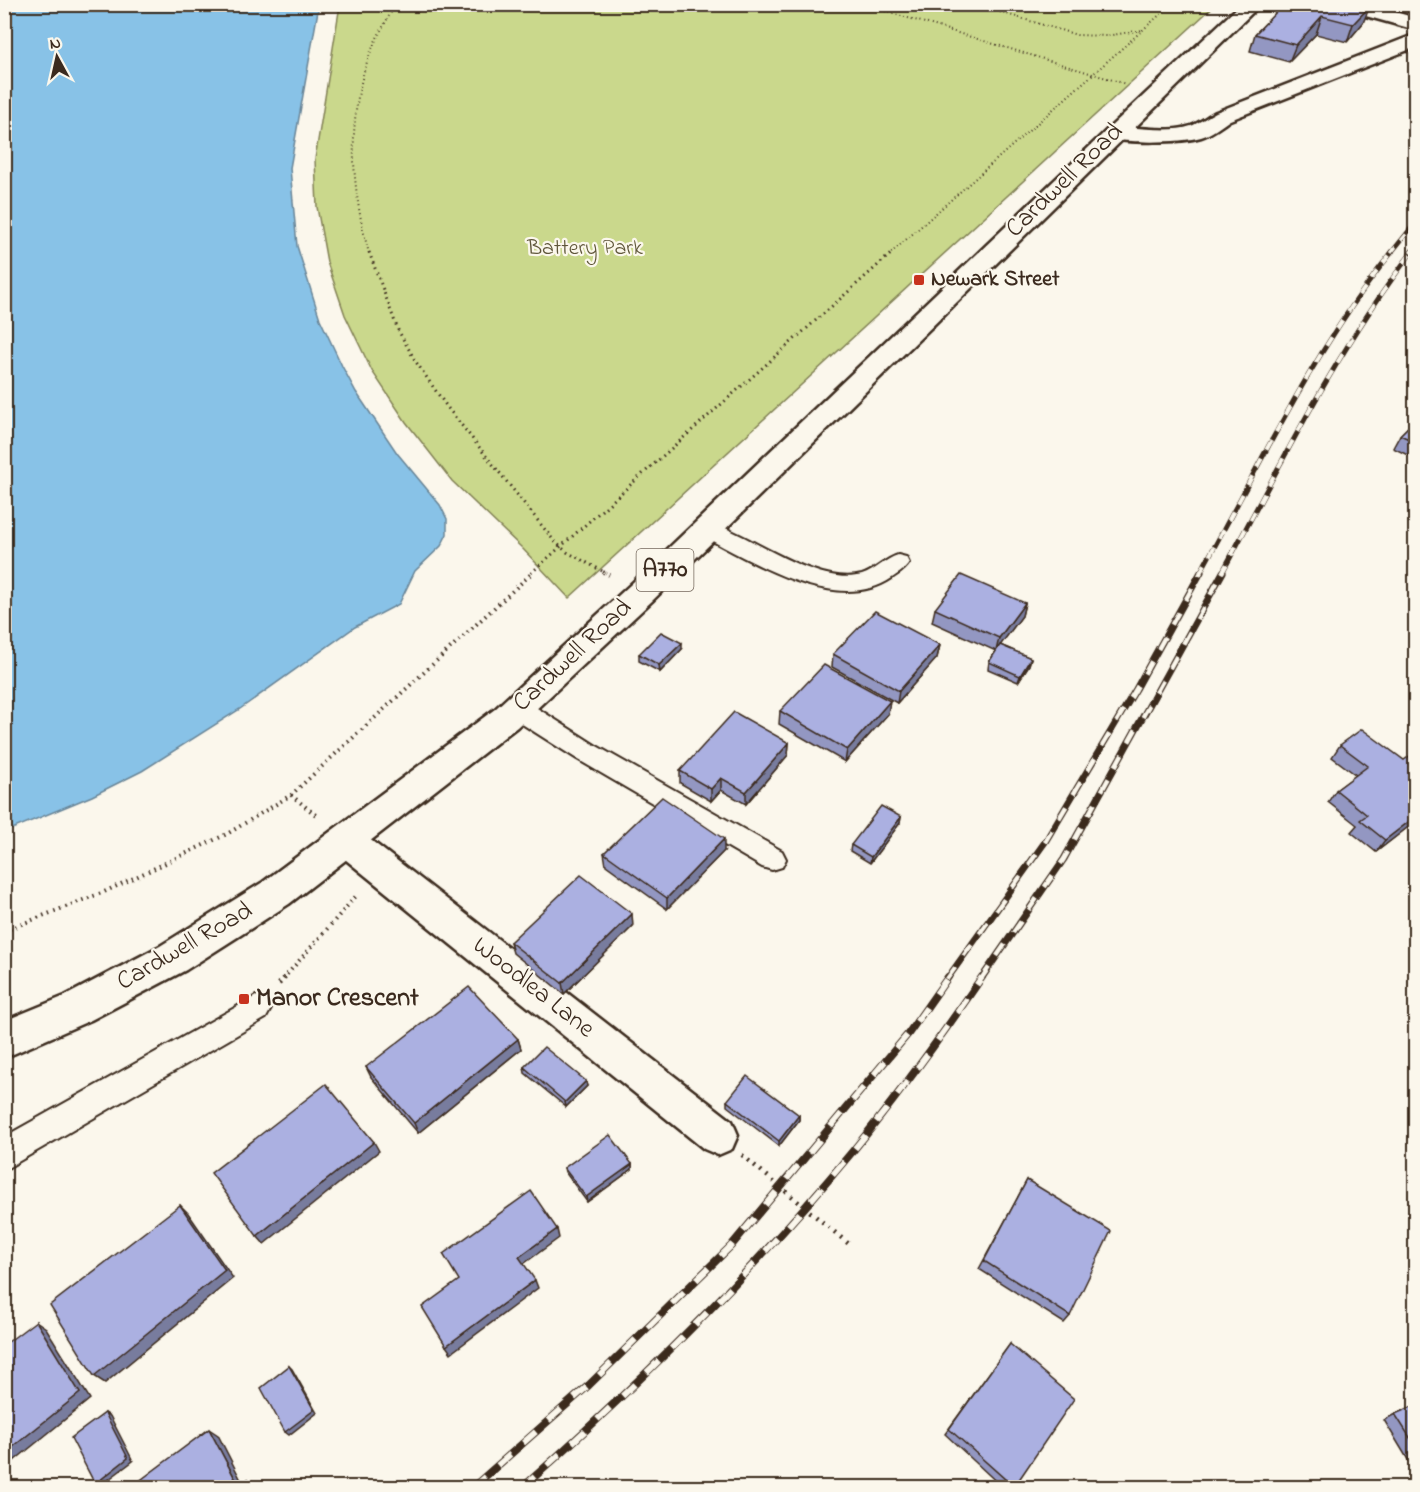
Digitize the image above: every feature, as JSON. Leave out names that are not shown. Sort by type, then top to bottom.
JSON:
[{"type":"main road","name":"Cardwell Road","points":[[4,1040],[78,1008],[173,958],[276,893],[347,841],[517,708],[641,593],[1114,134],[1252,4]]},
{"type":"main road","points":[[1344,4],[1416,24]]},
{"type":"main road","points":[[1114,134],[1155,135],[1196,132],[1223,116],[1416,40]]},
{"type":"main road","points":[[1149,101],[1189,120],[1223,116]]},
{"type":"main road","name":"Woodlea Lane","points":[[347,841],[730,1145]]},
{"type":"lane","points":[[707,529],[785,567],[836,584],[863,583],[898,563]]},
{"type":"lane","points":[[517,708],[586,752],[772,859]]},
{"type":"lane","points":[[4,1155],[256,1009]]},
{"type":"path","points":[[396,4],[375,41],[362,72],[356,115],[354,167],[359,213],[374,272],[399,331],[432,387],[507,484],[560,547],[641,593]]},
{"type":"path","points":[[862,4],[1094,74],[1149,101]]},
{"type":"path","points":[[973,4],[1077,35],[1106,36],[1144,30]]},
{"type":"path","points":[[4,931],[104,892],[227,834],[291,795],[560,547],[1172,4]]},
{"type":"path","points":[[256,1009],[381,867]]},
{"type":"path","points":[[730,1145],[850,1245]]},
{"type":"green space","name":"Battery Park","points":[[340,4],[1215,5],[569,598],[522,548],[452,481],[406,422],[372,371],[345,315],[327,262],[317,207],[315,159]]},
{"type":"water","points":[[5,4],[319,5],[290,168],[297,246],[320,319],[342,366],[356,392],[397,453],[440,505],[447,519],[447,534],[441,546],[415,571],[399,604],[355,627],[240,709],[142,771],[92,796],[5,832]]},
{"type":"building","points":[[1284,4],[1364,4],[1370,6],[1353,24],[1322,16],[1296,45],[1255,34]]},
{"type":"building","points":[[1416,419],[1416,442],[1400,435]]},
{"type":"building","points":[[961,575],[1025,603],[999,638],[935,609]]},
{"type":"building","points":[[875,611],[940,645],[899,691],[833,654]]},
{"type":"building","points":[[661,632],[682,643],[659,665],[639,654]]},
{"type":"building","points":[[1000,645],[1031,658],[1020,676],[989,662]]},
{"type":"building","points":[[824,665],[890,701],[847,750],[780,711]]},
{"type":"building","points":[[734,712],[789,743],[746,792],[721,778],[711,789],[680,771]]},
{"type":"building","points":[[1362,729],[1404,760],[1411,755],[1416,758],[1416,816],[1385,840],[1360,820],[1367,815],[1336,790],[1368,766],[1340,745]]},
{"type":"building","points":[[662,797],[724,839],[667,898],[604,853]]},
{"type":"building","points":[[881,806],[901,817],[871,857],[851,845]]},
{"type":"building","points":[[581,875],[632,914],[562,983],[510,942]]},
{"type":"building","points":[[469,987],[518,1039],[414,1123],[366,1067]]},
{"type":"building","points":[[544,1047],[586,1081],[565,1102],[524,1067]]},
{"type":"building","points":[[747,1076],[799,1115],[779,1141],[727,1101]]},
{"type":"building","points":[[326,1084],[374,1142],[257,1236],[211,1173]]},
{"type":"building","points":[[610,1135],[632,1164],[586,1197],[564,1168]]},
{"type":"building","points":[[1027,1180],[1111,1231],[1070,1316],[984,1261]]},
{"type":"building","points":[[531,1191],[557,1229],[519,1257],[535,1280],[446,1346],[422,1307],[459,1280],[443,1254]]},
{"type":"building","points":[[180,1205],[225,1270],[94,1376],[50,1305]]},
{"type":"building","points":[[36,1321],[80,1393],[4,1454],[4,1345]]},
{"type":"building","points":[[1010,1344],[1074,1399],[1014,1487],[949,1429]]},
{"type":"building","points":[[289,1366],[314,1410],[285,1432],[261,1388]]},
{"type":"building","points":[[1416,1405],[1416,1447],[1395,1414]]},
{"type":"building","points":[[105,1413],[128,1458],[95,1484],[71,1438]]},
{"type":"building","points":[[209,1429],[239,1486],[248,1479],[253,1488],[130,1488]]},
{"type":"railway","points":[[1391,253],[1416,222]]},
{"type":"railway","points":[[1410,253],[1416,246]]},
{"type":"railway","points":[[1200,573],[1289,408],[1338,328],[1392,252]]},
{"type":"railway","points":[[1222,573],[1334,368],[1384,290],[1412,252]]},
{"type":"railway","points":[[947,979],[1045,842],[1136,689],[1201,572]]},
{"type":"railway","points":[[981,979],[1064,859],[1223,572]]},
{"type":"railway","points":[[472,1488],[589,1385],[731,1246],[908,1034],[948,977]]},
{"type":"railway","points":[[522,1488],[651,1368],[775,1241],[886,1109],[982,977]]},
{"type":"place","name":"Newark Street","points":[[919,280]]},
{"type":"place","name":"Manor Crescent","points":[[244,999]]}]
